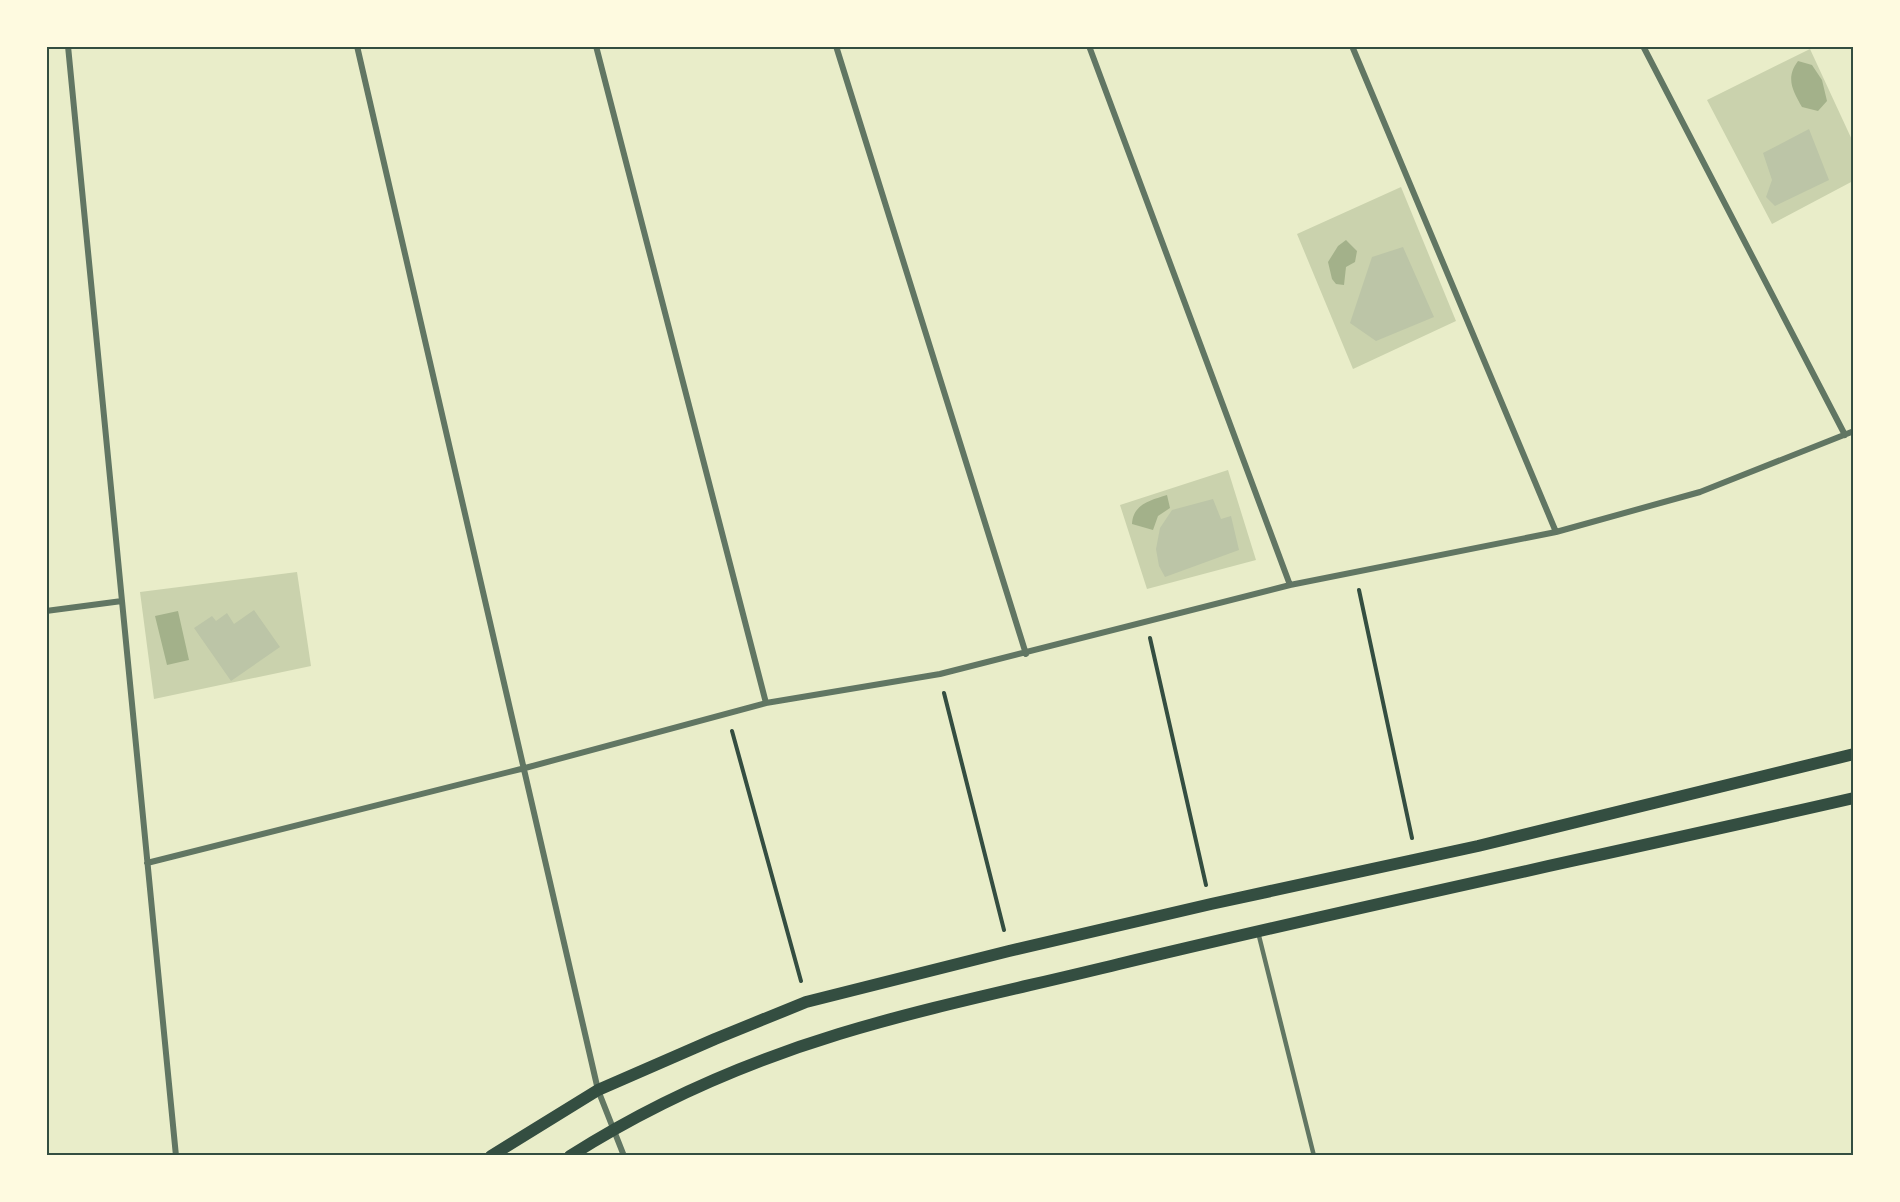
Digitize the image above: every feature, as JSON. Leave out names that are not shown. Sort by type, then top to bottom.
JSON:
[{"type":"main road","points":[[490,1155],[598,1090],[806,1002],[1009,951],[1489,843],[1854,754]]},
{"type":"main road","points":[[570,1155],[612,1129],[696,1087],[776,1055],[839,1034],[1258,932],[1854,798]]},
{"type":"street","points":[[68,46],[176,1155]]},
{"type":"street","points":[[357,46],[598,1090],[624,1155]]},
{"type":"street","points":[[596,46],[766,703]]},
{"type":"street","points":[[836,46],[1026,654]]},
{"type":"street","points":[[1089,46],[1290,585]]},
{"type":"street","points":[[1352,46],[1556,532]]},
{"type":"street","points":[[1643,46],[1845,435]]},
{"type":"street","points":[[147,863],[525,768],[727,712],[766,703],[939,674],[1026,654],[1290,585],[1556,532],[1700,492],[1854,431]]},
{"type":"street","points":[[46,610],[122,602]]},
{"type":"lane","points":[[1258,932],[1314,1155]]},
{"type":"path","points":[[1355,572],[1416,858]]},
{"type":"path","points":[[1146,622],[1211,904]]},
{"type":"path","points":[[939,674],[1009,951]]},
{"type":"path","points":[[727,712],[806,1002]]},
{"type":"shaded area","points":[[1810,49],[1853,142],[1853,181],[1772,224],[1707,100]]},
{"type":"shaded area","points":[[1798,61],[1812,65],[1822,80],[1827,101],[1818,111],[1802,107],[1793,90],[1792,73]]},
{"type":"shaded area","points":[[1401,187],[1456,321],[1353,369],[1297,234]]},
{"type":"shaded area","points":[[1346,240],[1357,251],[1355,262],[1346,267],[1344,285],[1336,284],[1332,279],[1328,262],[1338,246]]},
{"type":"shaded area","points":[[1228,470],[1256,560],[1147,589],[1120,505]]},
{"type":"shaded area","points":[[1167,495],[1170,508],[1158,516],[1153,530],[1132,524],[1139,507]]},
{"type":"shaded area","points":[[297,572],[311,666],[154,699],[140,592]]},
{"type":"shaded area","points":[[178,611],[189,660],[167,665],[155,616]]},
{"type":"building","points":[[1809,129],[1829,180],[1775,206],[1766,197],[1772,180],[1763,153]]},
{"type":"building","points":[[1403,247],[1434,317],[1376,341],[1350,323],[1372,257]]},
{"type":"building","points":[[1213,499],[1221,519],[1231,516],[1239,550],[1165,577],[1159,566],[1156,549],[1160,528],[1172,510]]},
{"type":"building","points":[[254,610],[280,647],[231,681],[194,628],[212,616],[216,621],[227,613],[234,624]]}]
